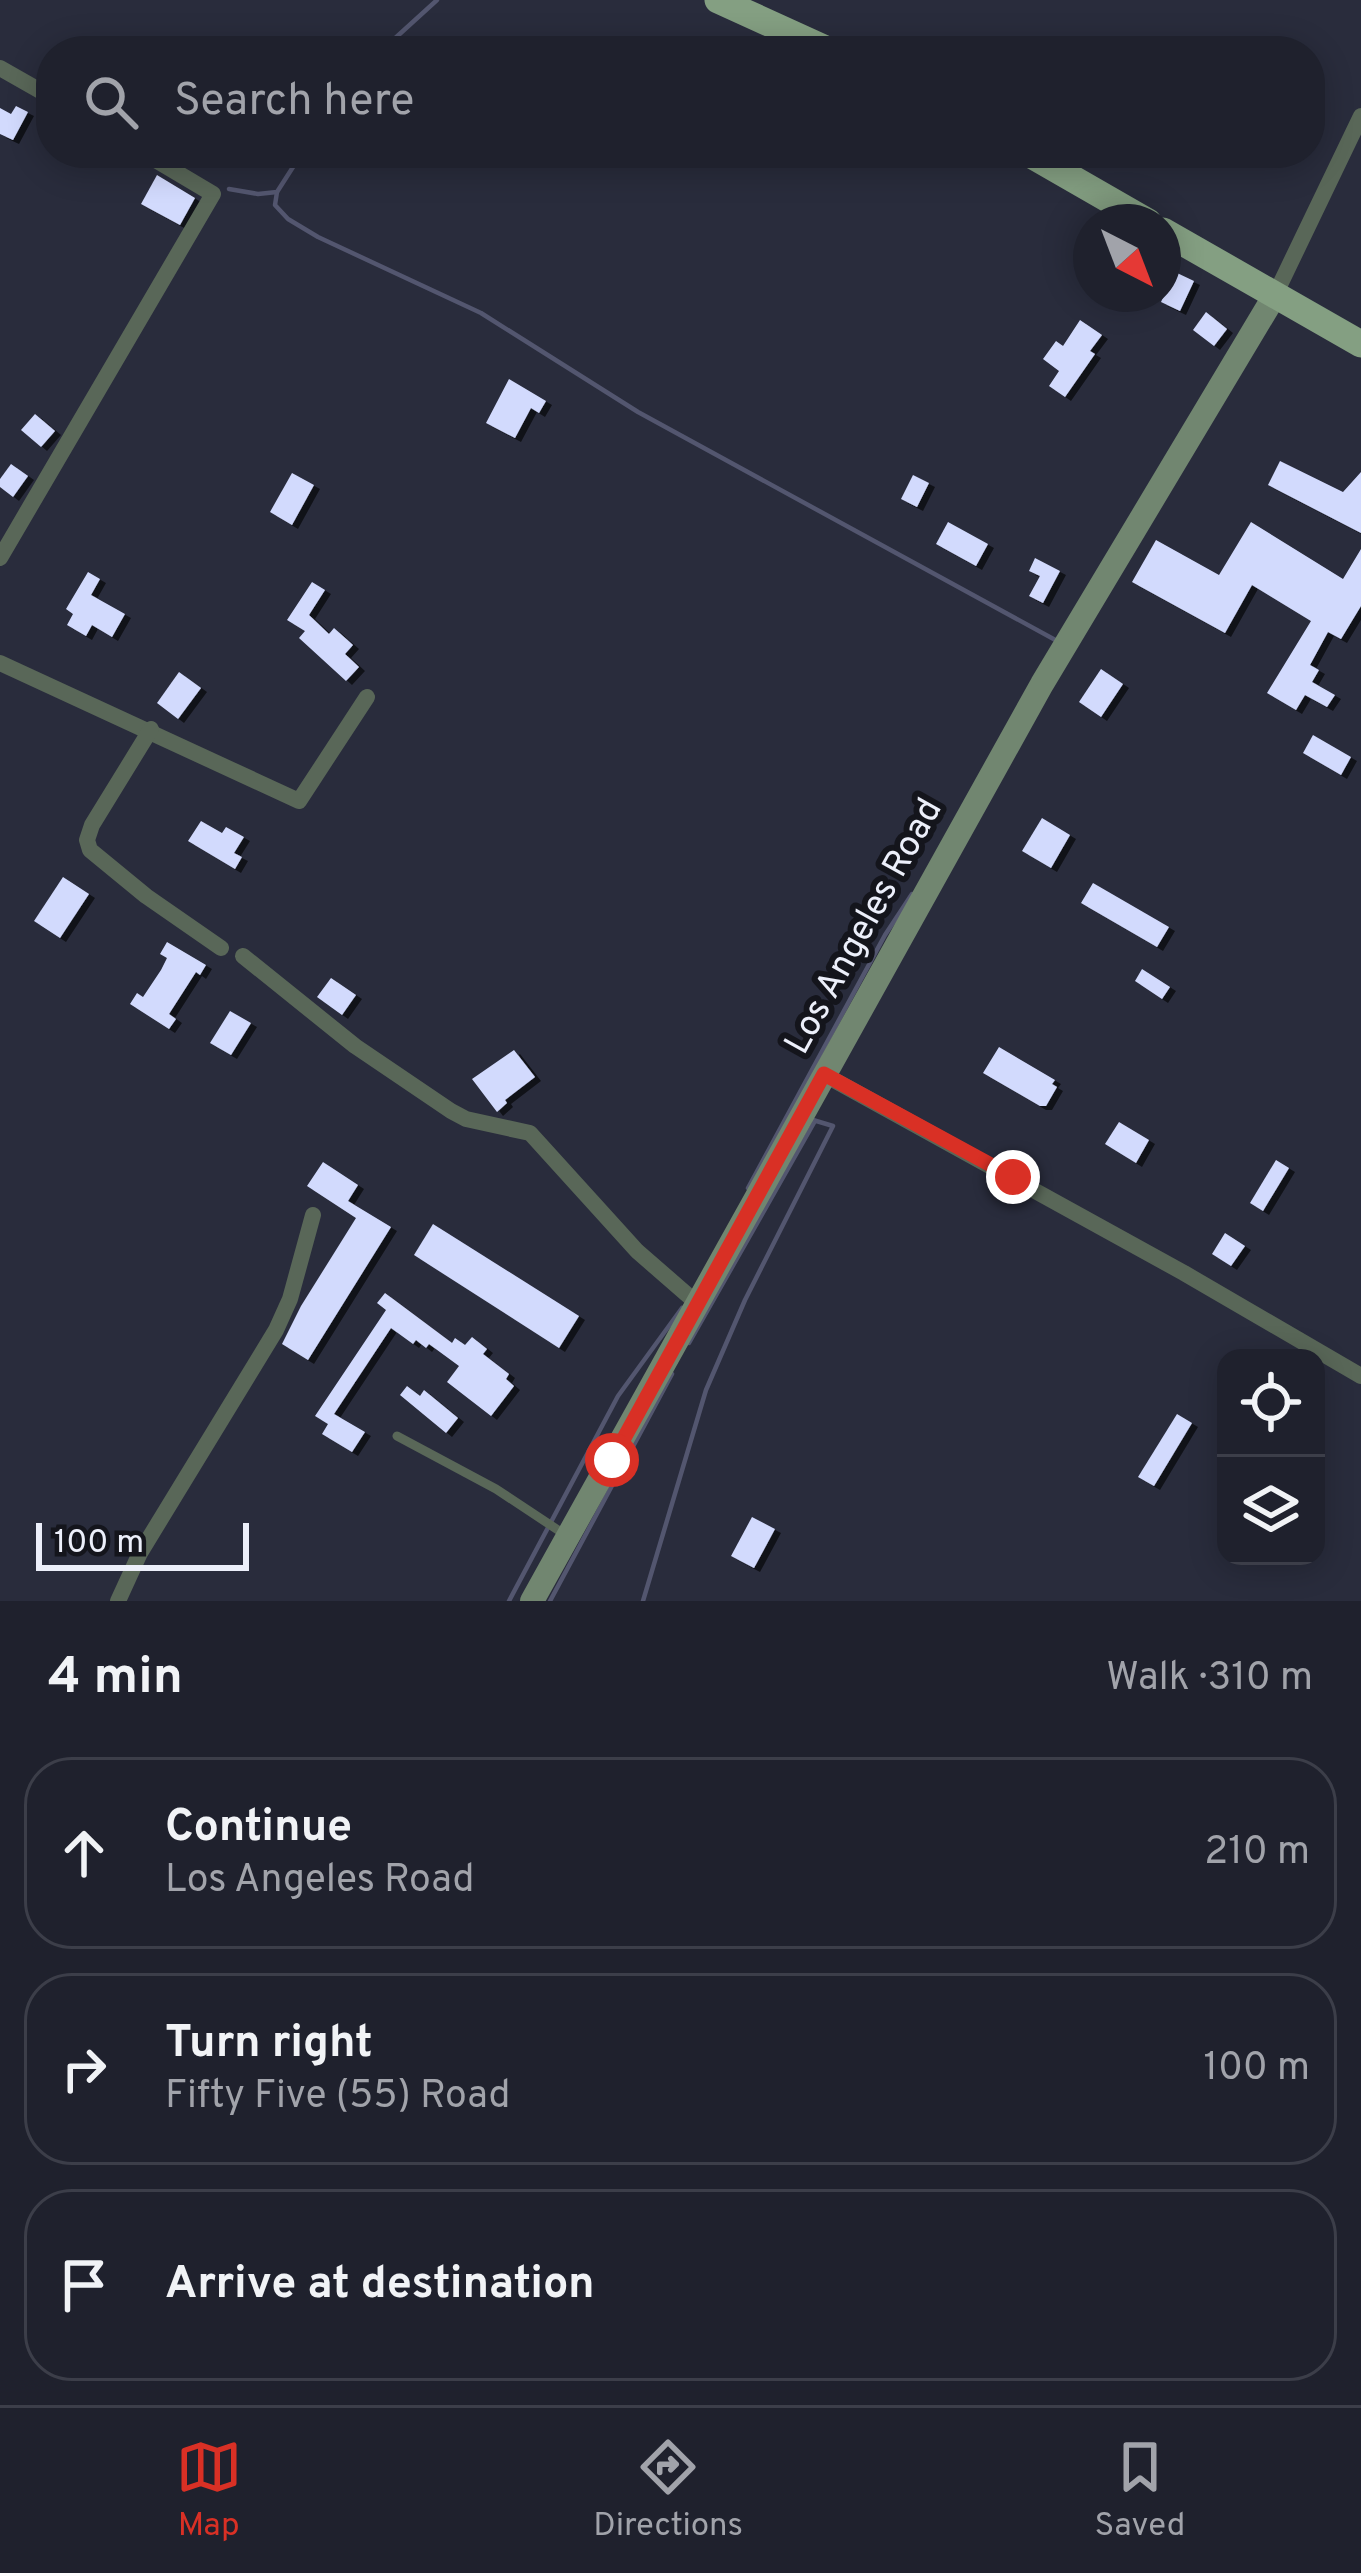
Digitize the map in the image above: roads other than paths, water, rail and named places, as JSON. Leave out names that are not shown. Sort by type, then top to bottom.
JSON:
[{"type":"main road","points":[[718,0],[797,36]]},
{"type":"main road","points":[[1054,168],[1117,204]]},
{"type":"main road","points":[[1181,241],[1361,344]]},
{"type":"main road","name":"Los Angeles Road","points":[[532,1601],[1042,684],[1275,296]]},
{"type":"street","points":[[0,68],[36,88]]},
{"type":"street","points":[[1275,296],[1361,116]]},
{"type":"street","points":[[0,558],[213,194],[169,168]]},
{"type":"street","points":[[0,663],[299,801],[367,697]]},
{"type":"street","points":[[151,729],[92,825],[87,840],[90,850],[221,948]]},
{"type":"street","points":[[243,956],[355,1046],[451,1111],[466,1119],[530,1133],[637,1251],[699,1306]]},
{"type":"street","points":[[824,1074],[1361,1376]]},
{"type":"street","points":[[118,1601],[140,1553],[276,1330],[314,1215]]},
{"type":"lane","points":[[397,1436],[496,1489],[568,1537]]},
{"type":"waterway","points":[[397,36],[437,0]]},
{"type":"waterway","points":[[229,189],[277,192],[292,168]]},
{"type":"waterway","points":[[277,192],[275,205],[318,237],[481,313],[638,412],[1059,642]]},
{"type":"waterway","points":[[748,1188],[885,935],[912,894]]},
{"type":"waterway","points":[[643,1601],[706,1390],[745,1300],[833,1126],[813,1120]]},
{"type":"waterway","points":[[689,1343],[815,1121]]},
{"type":"waterway","points":[[509,1601],[618,1396],[682,1308]]},
{"type":"waterway","points":[[550,1601],[672,1374]]}]
